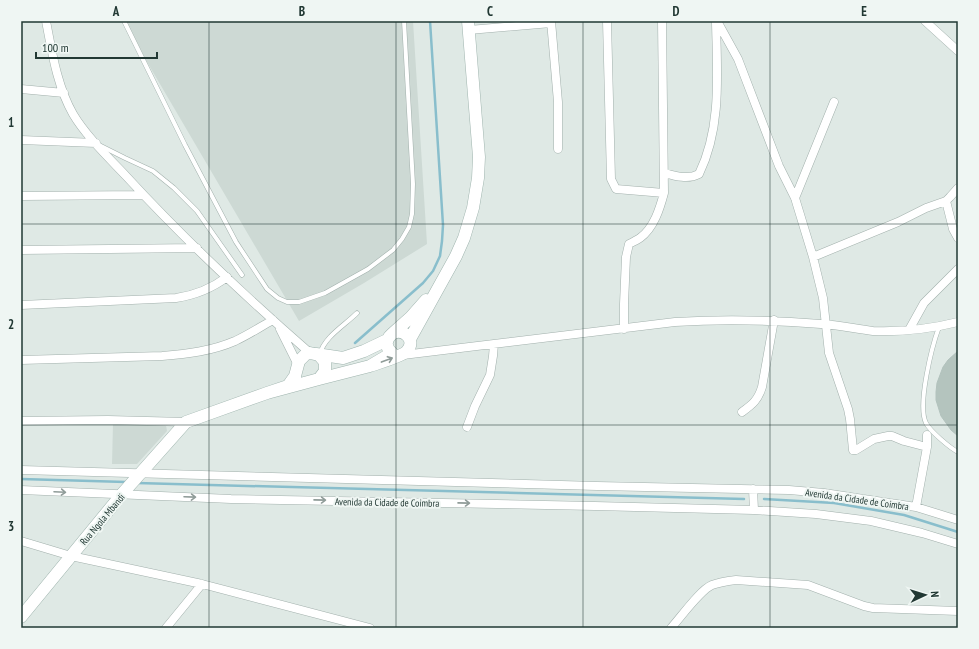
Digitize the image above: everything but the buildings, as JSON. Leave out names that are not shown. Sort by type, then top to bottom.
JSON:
[{"type":"street","points":[[46,21],[56,67],[64,93],[74,114],[96,143],[143,196],[275,322],[315,354],[319,355],[325,362],[325,371],[317,379],[311,381],[302,377],[275,322]]},
{"type":"street","points":[[607,21],[611,179],[616,189],[664,193]]},
{"type":"street","points":[[624,329],[626,257],[629,244],[641,238],[652,223],[660,207],[664,193],[665,173],[662,21]]},
{"type":"street","points":[[665,173],[678,176],[695,176],[701,168],[708,148],[714,129],[717,98],[716,21]]},
{"type":"street","points":[[716,21],[738,59],[780,166],[795,198],[813,257],[823,298],[829,353],[850,418],[853,450],[856,450],[874,439],[888,436],[927,447]]},
{"type":"street","points":[[925,21],[958,51]]},
{"type":"street","points":[[267,393],[370,366],[408,346],[464,238],[478,178],[479,157],[468,26],[551,22],[558,102],[558,150]]},
{"type":"street","points":[[21,89],[64,93]]},
{"type":"street","points":[[795,198],[834,102]]},
{"type":"street","points":[[21,140],[96,143]]},
{"type":"street","points":[[813,257],[898,222],[946,200],[958,188]]},
{"type":"street","points":[[21,196],[143,196]]},
{"type":"street","points":[[946,200],[953,229],[958,238]]},
{"type":"street","points":[[21,250],[197,248]]},
{"type":"street","points":[[370,366],[392,353],[387,348],[389,337],[411,317],[428,298],[456,256]]},
{"type":"street","points":[[909,330],[924,303],[958,270]]},
{"type":"street","points":[[21,305],[192,296],[204,291],[227,277]]},
{"type":"street","points":[[408,346],[436,350],[675,322],[710,320],[774,320],[826,324],[872,330],[909,330],[958,323]]},
{"type":"street","points":[[742,412],[753,404],[759,397],[774,320]]},
{"type":"street","points":[[21,360],[184,354],[202,351],[234,341],[275,322]]},
{"type":"street","points":[[21,421],[108,420],[186,422],[288,386],[295,376],[302,357],[315,354],[343,358],[364,351],[395,332],[402,332],[405,334],[408,346]]},
{"type":"street","points":[[467,427],[475,406],[490,376],[494,356],[494,344]]},
{"type":"street","points":[[408,346],[436,350]]},
{"type":"street","name":"Rua Ngola Mbandi","points":[[21,617],[140,474],[186,422]]},
{"type":"street","points":[[916,507],[927,447],[927,435]]},
{"type":"street","name":"Avenida da Cidade de Coimbra","points":[[21,470],[589,486],[789,490],[824,493],[916,507],[958,520]]},
{"type":"street","points":[[753,489],[754,510]]},
{"type":"street","name":"Avenida da Cidade de Coimbra","points":[[21,490],[125,492],[238,499],[440,502],[754,510],[816,514],[871,521],[922,533],[958,544]]},
{"type":"street","points":[[21,541],[71,556],[202,584],[350,626],[370,628]]},
{"type":"street","points":[[671,628],[698,596],[710,585],[736,580],[808,585],[873,608],[958,611]]},
{"type":"street","points":[[166,628],[202,584]]},
{"type":"lane","points":[[124,21],[185,145],[236,242],[266,288],[278,298],[287,302],[299,302],[325,293],[368,269],[393,250],[409,227],[412,214],[413,184],[404,21]]},
{"type":"lane","points":[[96,143],[153,171],[174,188],[197,211],[242,275]]},
{"type":"lane","points":[[315,354],[321,349],[327,340],[357,313]]},
{"type":"lane","points":[[927,435],[923,410],[924,398],[934,340],[939,326]]},
{"type":"lane","points":[[926,424],[943,441],[958,452]]},
{"type":"shaded area","points":[[123,21],[413,21],[427,244],[299,321]]},
{"type":"shaded area","points":[[113,424],[166,425],[167,431],[137,464],[112,464]]},
{"type":"waterway","points":[[355,343],[423,283],[433,271],[440,256],[443,225],[430,21]]},
{"type":"waterway","points":[[21,479],[126,482]]},
{"type":"waterway","points":[[137,483],[744,499]]},
{"type":"waterway","points":[[764,499],[834,503],[904,515],[958,532]]}]
